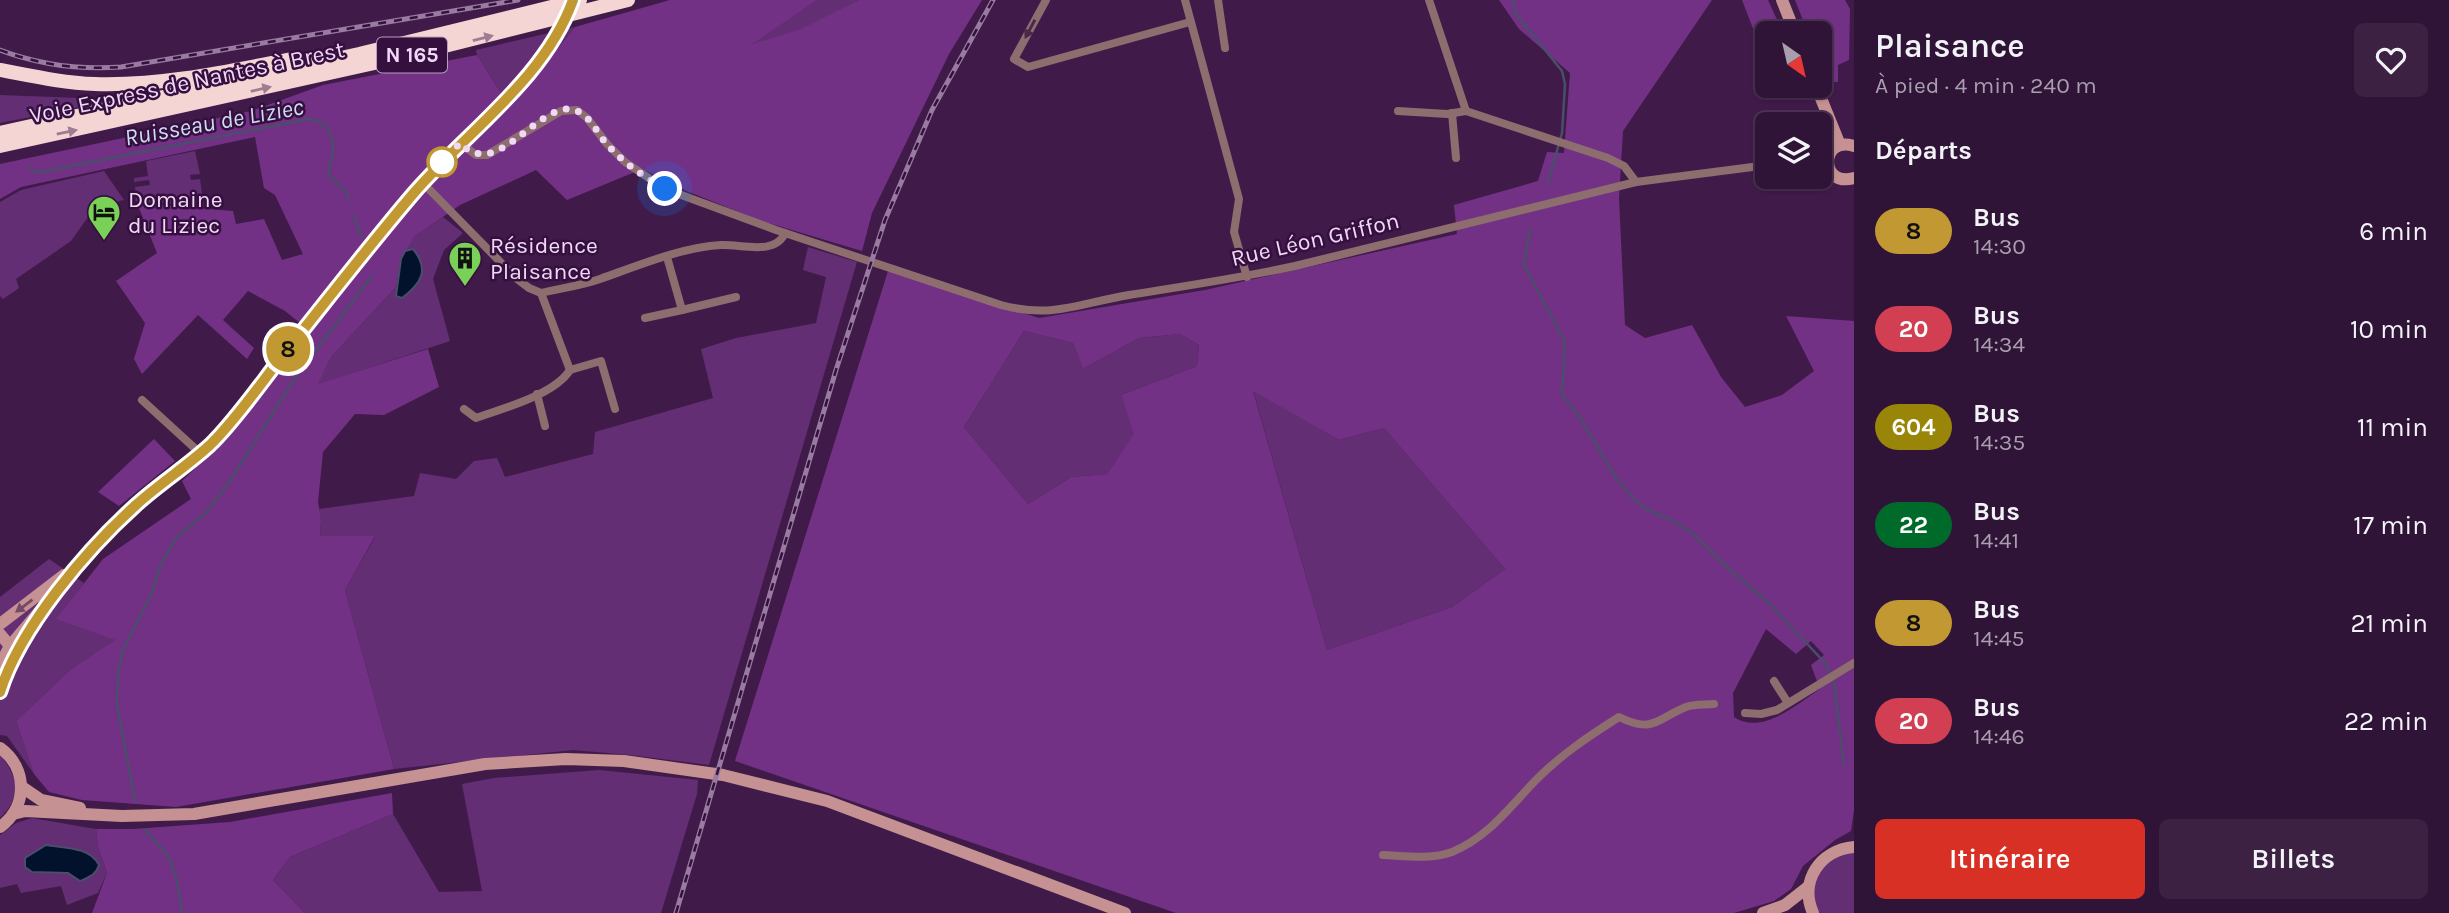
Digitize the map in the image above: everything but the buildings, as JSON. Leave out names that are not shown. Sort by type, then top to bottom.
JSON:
[{"type":"highway","name":"Voie Express de Nantes à Brest","points":[[0,133],[359,54],[580,0]]},
{"type":"highway","name":"Voie Express de Nantes à Brest","points":[[0,146],[397,58],[628,0]]},
{"type":"highway","points":[[0,70],[75,82],[119,84],[208,75],[343,50],[359,54]]},
{"type":"main road","points":[[0,663],[5,646],[47,604],[86,557],[138,503],[212,443],[423,183],[542,58],[573,0]]},
{"type":"main road","points":[[1782,0],[1790,21]]},
{"type":"main road","points":[[1832,152],[1854,146]]},
{"type":"main road","points":[[1832,174],[1853,182]]},
{"type":"main road","points":[[0,624],[54,583],[76,562],[86,557]]},
{"type":"main road","points":[[1,690],[21,645],[47,604]]},
{"type":"main road","points":[[0,634],[10,657],[1,690]]},
{"type":"main road","points":[[0,827],[13,814],[22,787],[13,760],[1,747]]},
{"type":"main road","points":[[13,814],[25,811],[156,817],[230,809],[485,764],[624,761],[723,775],[793,792],[860,813],[1125,913]]},
{"type":"main road","points":[[22,787],[41,800],[122,816]]},
{"type":"main road","points":[[1812,913],[1808,887],[1817,866],[1835,851],[1850,847],[1854,834]]},
{"type":"main road","points":[[1763,913],[1785,905],[1808,887]]},
{"type":"street","points":[[1045,0],[1014,59],[1028,67],[1190,22]]},
{"type":"street","points":[[1185,0],[1238,200],[1234,232],[1247,276]]},
{"type":"street","points":[[1219,0],[1225,48]]},
{"type":"street","points":[[1429,0],[1466,111]]},
{"type":"street","name":"Rue Léon Griffon","points":[[460,143],[475,155],[487,155],[561,111],[577,110],[625,162],[655,184],[687,199],[1001,305],[1036,312],[1056,311],[1125,295],[1247,276],[1636,182],[1755,167]]},
{"type":"street","points":[[1398,111],[1466,111],[1566,143],[1624,166],[1636,182]]},
{"type":"street","points":[[1452,113],[1456,158]]},
{"type":"street","points":[[423,183],[516,278],[528,288],[541,293],[597,281],[667,257],[719,245],[771,247],[781,242],[785,233]]},
{"type":"street","points":[[667,257],[682,310]]},
{"type":"street","points":[[541,293],[569,370]]},
{"type":"street","points":[[645,318],[736,297]]},
{"type":"street","points":[[464,409],[476,418],[537,394],[564,379],[569,370],[601,361],[615,409]]},
{"type":"street","points":[[537,394],[545,426]]},
{"type":"street","points":[[142,400],[200,453]]},
{"type":"street","points":[[1745,713],[1761,714],[1777,710],[1854,663]]},
{"type":"street","points":[[1774,681],[1788,703]]},
{"type":"street","points":[[1383,855],[1427,857],[1452,852],[1472,841],[1502,817],[1535,781],[1579,742],[1619,716],[1633,724],[1655,724],[1687,707],[1714,704]]},
{"type":"shaded area","points":[[670,0],[817,0],[752,44],[801,29],[858,0],[982,0],[949,54],[872,213],[862,251],[759,220],[689,192],[642,169],[567,200],[536,170],[460,205],[414,237],[401,259],[396,287],[331,357],[318,384],[428,349],[439,387],[384,415],[355,414],[323,452],[318,502],[320,536],[375,536],[345,590],[394,769],[176,807],[82,800],[49,792],[34,774],[16,721],[71,669],[115,640],[56,619],[103,559],[191,499],[182,481],[229,436],[311,332],[285,311],[248,291],[223,320],[254,348],[247,359],[198,315],[142,374],[134,359],[145,323],[116,281],[157,253],[137,203],[233,211],[236,224],[264,219],[282,260],[303,254],[275,195],[264,188],[255,137],[21,187],[0,199],[0,164],[251,111],[323,85],[477,55],[508,104],[575,27]]},
{"type":"shaded area","points":[[817,0],[858,0],[801,30],[748,45]]},
{"type":"shaded area","points":[[1499,0],[1712,0],[1623,131],[1619,198],[1625,325],[1645,338],[1692,325],[1721,377],[1745,407],[1782,395],[1814,371],[1786,316],[1854,321],[1854,810],[1851,831],[1835,840],[1803,866],[1791,889],[1774,901],[1734,913],[1176,913],[735,761],[888,271],[1039,318],[1205,290],[1457,234],[1454,205],[1538,181],[1547,152],[1564,153],[1570,73],[1519,29]],"holes":[[[1024,331],[1073,343],[1083,369],[1139,338],[1180,334],[1199,345],[1197,366],[1121,395],[1134,434],[1107,474],[1071,477],[1028,504],[964,427]],[[1253,391],[1339,440],[1384,428],[1505,569],[1452,607],[1327,650]],[[1766,629],[1796,654],[1811,641],[1824,655],[1811,665],[1820,689],[1779,716],[1756,723],[1734,717],[1733,693]]]},
{"type":"shaded area","points":[[1742,0],[1768,0],[1778,21],[1755,21],[1755,34]]},
{"type":"shaded area","points":[[1795,0],[1845,0],[1850,9],[1849,60],[1838,65],[1838,82],[1832,82],[1832,21],[1803,21]]},
{"type":"shaded area","points":[[575,27],[508,104],[476,50]]},
{"type":"shaded area","points":[[0,95],[106,99],[106,102],[0,123]]},
{"type":"shaded area","points":[[195,151],[200,174],[190,175],[191,180],[200,179],[204,207],[136,201],[135,187],[150,185],[149,180],[134,182],[134,178],[148,176],[146,161]]},
{"type":"shaded area","points":[[104,171],[124,200],[100,205],[93,210],[71,241],[16,279],[19,288],[3,299],[0,296],[0,202],[21,190]]},
{"type":"shaded area","points":[[443,217],[463,233],[444,250],[433,279],[450,341],[317,385],[331,357],[396,287],[396,296],[417,284],[420,273],[413,249],[405,251],[414,237]]},
{"type":"shaded area","points":[[808,247],[857,262],[709,765],[573,750],[394,769],[345,590],[375,537],[320,537],[319,509],[414,496],[420,473],[456,479],[474,461],[497,458],[505,477],[593,454],[595,432],[713,398],[701,349],[736,338],[816,323],[826,277],[803,270]]},
{"type":"shaded area","points":[[1024,331],[1073,343],[1083,369],[1139,338],[1180,334],[1199,345],[1197,366],[1121,395],[1135,434],[1107,474],[1071,477],[1028,504],[964,427]]},
{"type":"shaded area","points":[[1253,390],[1339,440],[1384,428],[1505,569],[1452,607],[1327,650]]},
{"type":"shaded area","points":[[154,439],[175,461],[119,506],[98,492]]},
{"type":"shaded area","points":[[49,559],[84,583],[57,619],[116,640],[71,669],[16,721],[34,774],[7,736],[0,735],[0,597]]},
{"type":"shaded area","points":[[0,754],[14,779],[15,794],[0,818]]},
{"type":"shaded area","points":[[599,770],[698,780],[697,794],[661,913],[305,913],[273,880],[290,857],[393,814],[439,892],[482,891],[462,784],[494,778]]},
{"type":"shaded area","points":[[392,793],[393,814],[290,857],[273,880],[305,913],[92,913],[107,873],[98,847],[96,829],[230,822]]},
{"type":"shaded area","points":[[32,818],[96,829],[98,847],[107,873],[98,893],[67,905],[61,886],[21,893],[17,884],[0,888],[0,835],[16,823]]},
{"type":"shaded area","points":[[1854,850],[1854,913],[1818,913],[1814,901],[1815,874],[1829,859]]},
{"type":"water","points":[[413,249],[421,264],[421,276],[402,298],[396,296],[401,259],[405,251]]},
{"type":"water","points":[[46,845],[69,848],[90,855],[99,865],[98,868],[92,875],[80,881],[68,873],[32,872],[25,867],[25,858]]},
{"type":"waterway","points":[[1513,0],[1515,13],[1562,71],[1565,84],[1562,133],[1548,183]]},
{"type":"waterway","name":"Ruisseau de Liziec","points":[[29,168],[36,173],[308,119],[321,123],[329,132],[333,144],[329,175],[349,199]]},
{"type":"waterway","name":"Ruisseau de Liziec","points":[[354,216],[361,237]]},
{"type":"waterway","points":[[1530,229],[1524,265],[1565,342],[1562,395],[1579,416],[1616,478],[1633,498],[1646,509],[1692,533],[1767,601],[1825,663],[1834,682],[1844,765]]},
{"type":"waterway","points":[[135,801],[117,705],[118,671],[123,650],[152,593],[160,566],[177,537],[205,514],[230,481],[295,378],[372,276]]},
{"type":"waterway","points":[[145,830],[172,864],[182,913]]},
{"type":"railway","points":[[0,50],[60,65],[121,67],[518,0]]},
{"type":"railway","points":[[676,913],[836,370],[885,220],[932,110],[993,0]]},
{"type":"bus line","name":"8","points":[[0,692],[21,645],[47,604],[102,538],[125,515],[212,443],[414,192],[522,82],[542,58],[573,0]]},
{"type":"place","name":"Domaine du Liziec","points":[[104,242]]},
{"type":"place","name":"Résidence Plaisance","points":[[465,288]]},
{"type":"route","points":[[442,162],[437,168],[460,143],[475,155],[487,155],[540,122],[569,109],[577,110],[587,118],[625,162],[665,189]]}]
